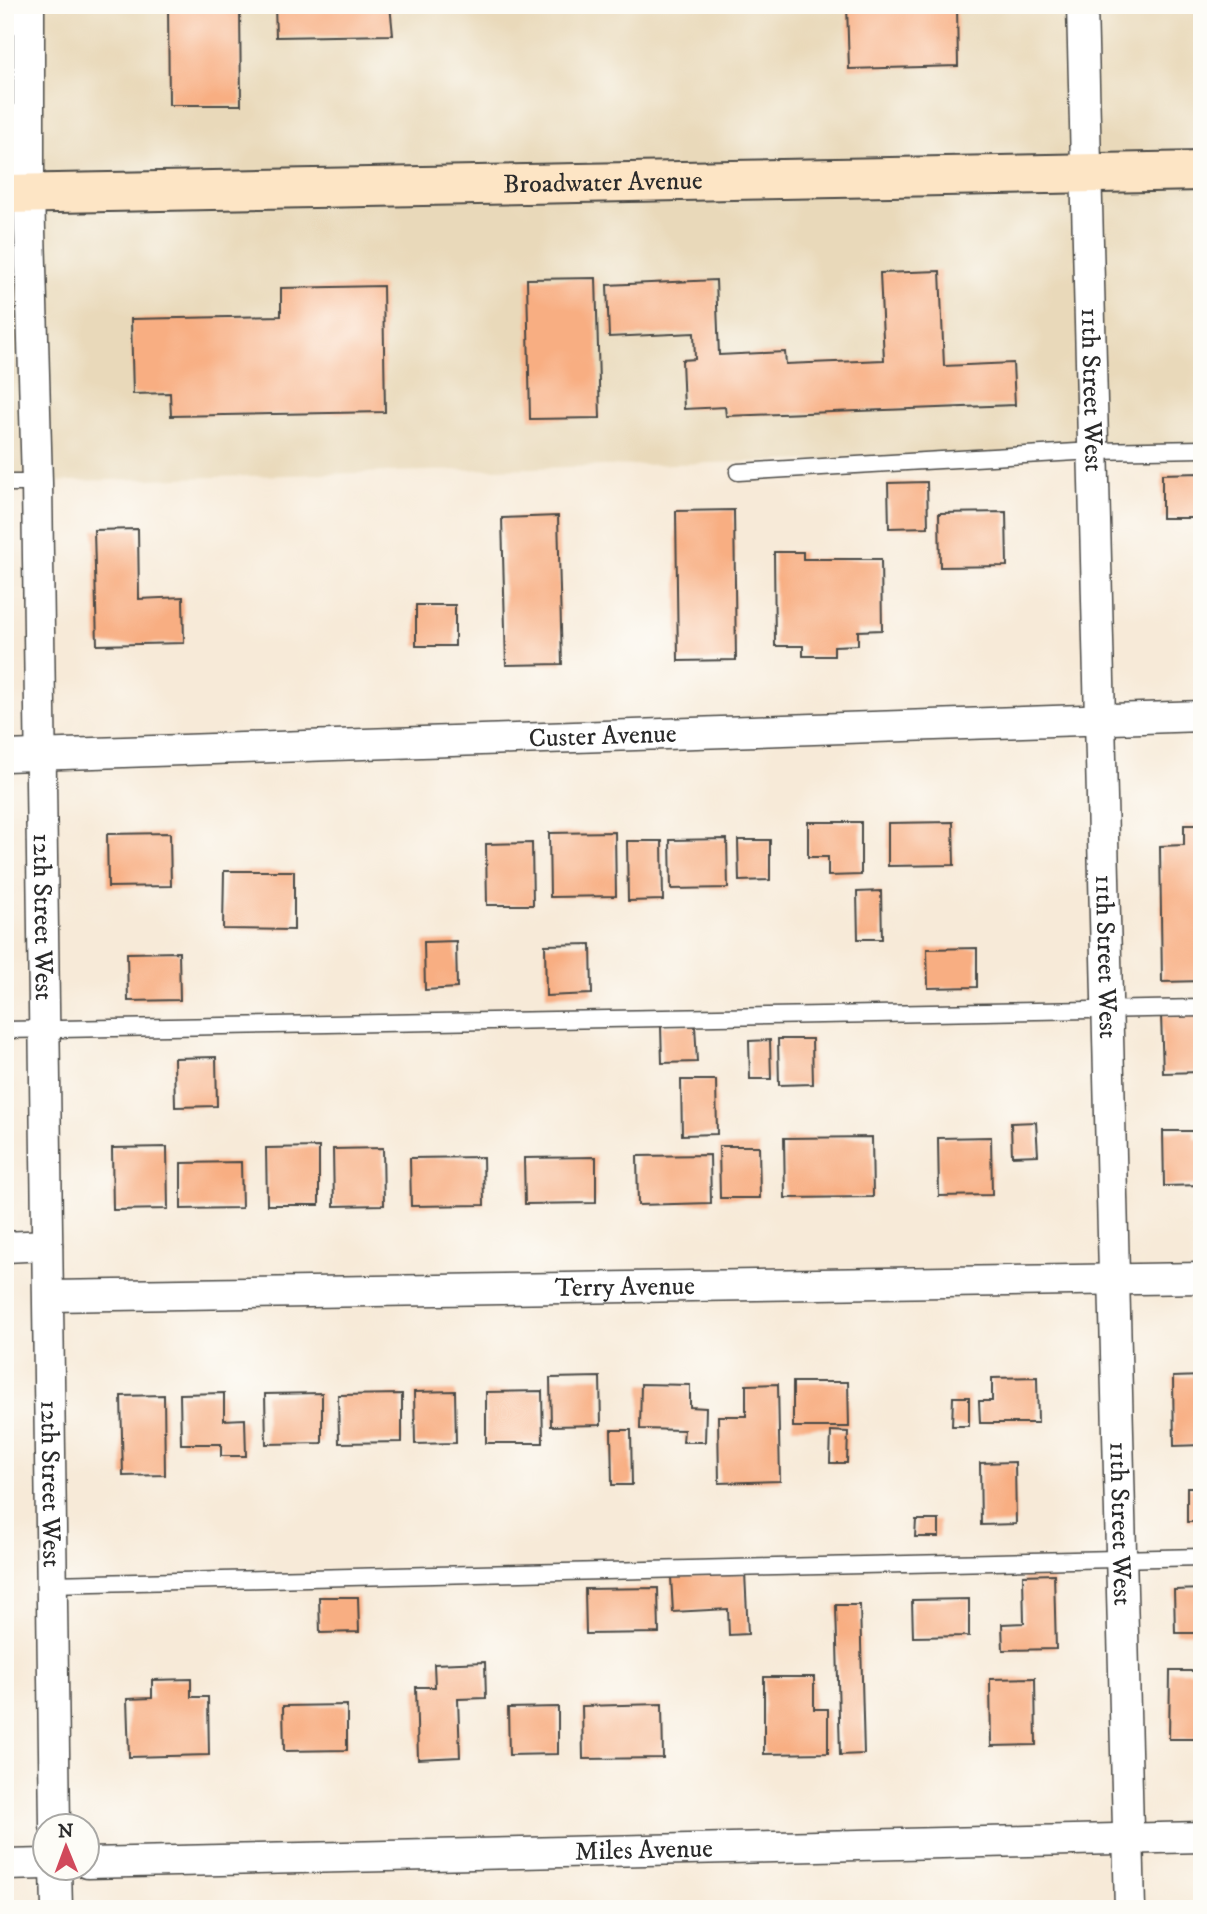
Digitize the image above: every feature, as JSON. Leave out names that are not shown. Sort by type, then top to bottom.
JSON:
[{"type":"main road","name":"Broadwater Avenue","points":[[17,194],[1202,171]]},
{"type":"street","name":"12th Street West","points":[[29,5],[17,194],[37,483],[55,1812]]},
{"type":"street","name":"11th Street West","points":[[1082,5],[1130,1909]]},
{"type":"street","name":"Custer Avenue","points":[[5,756],[1202,716]]},
{"type":"street","points":[[5,1247],[47,1245]]},
{"type":"street","name":"Terry Avenue","points":[[49,1296],[1202,1278]]},
{"type":"street","name":"Miles Avenue","points":[[102,1863],[1202,1837]]},
{"type":"street","points":[[5,1865],[32,1864]]},
{"type":"street","points":[[56,1882],[57,1909]]},
{"type":"lane","points":[[738,472],[1094,451],[1202,449]]},
{"type":"lane","points":[[5,483],[37,483]]},
{"type":"lane","points":[[5,1030],[1202,1009]]},
{"type":"lane","points":[[51,1584],[1202,1557]]},
{"type":"shaded area","points":[[39,5],[1202,5],[1202,449],[5,483],[5,194],[29,194]]},
{"type":"building","points":[[168,5],[240,5],[241,105],[169,105]]},
{"type":"building","points":[[275,5],[390,5],[393,35],[276,37]]},
{"type":"building","points":[[847,5],[957,5],[958,66],[849,69]]},
{"type":"building","points":[[940,271],[944,366],[1013,363],[1015,405],[726,416],[725,407],[684,409],[682,360],[695,359],[694,333],[609,337],[607,285],[716,280],[719,355],[785,352],[786,364],[884,360],[880,273]]},
{"type":"building","points":[[596,278],[600,418],[530,419],[527,279]]},
{"type":"building","points":[[383,286],[385,412],[171,416],[170,393],[133,394],[131,319],[281,316],[281,288]]},
{"type":"building","points":[[1200,473],[1201,518],[1162,518],[1162,474]]},
{"type":"building","points":[[927,482],[928,527],[889,528],[888,483]]},
{"type":"building","points":[[734,510],[736,660],[678,661],[676,511]]},
{"type":"building","points":[[1006,512],[1007,566],[940,567],[939,513]]},
{"type":"building","points":[[558,516],[562,664],[506,665],[502,518]]},
{"type":"building","points":[[138,529],[139,599],[183,597],[184,643],[97,645],[94,530]]},
{"type":"building","points":[[774,552],[803,552],[803,559],[881,559],[882,630],[858,631],[858,645],[834,646],[834,656],[803,656],[803,646],[775,646]]},
{"type":"building","points":[[416,605],[455,605],[455,646],[416,646]]},
{"type":"building","points":[[808,822],[861,822],[861,875],[828,876],[828,857],[808,857]]},
{"type":"building","points":[[953,822],[954,865],[888,866],[888,823]]},
{"type":"building","points":[[1184,825],[1202,825],[1202,981],[1162,982],[1160,846],[1184,845]]},
{"type":"building","points":[[615,832],[616,896],[550,897],[549,833]]},
{"type":"building","points":[[170,833],[171,886],[108,887],[107,834]]},
{"type":"building","points":[[727,839],[728,888],[671,889],[670,840]]},
{"type":"building","points":[[738,840],[770,840],[770,880],[739,881]]},
{"type":"building","points":[[627,841],[662,841],[663,900],[628,901]]},
{"type":"building","points":[[532,843],[533,905],[487,905],[486,844]]},
{"type":"building","points":[[224,871],[294,871],[294,930],[223,929]]},
{"type":"building","points":[[881,891],[882,939],[858,939],[857,892]]},
{"type":"building","points":[[456,941],[457,988],[425,990],[424,942]]},
{"type":"building","points":[[591,944],[592,994],[546,996],[545,945]]},
{"type":"building","points":[[977,948],[977,987],[928,988],[927,949]]},
{"type":"building","points":[[179,952],[180,1000],[128,1001],[127,953]]},
{"type":"building","points":[[1199,1014],[1201,1072],[1163,1073],[1161,1015]]},
{"type":"building","points":[[695,1025],[697,1062],[662,1063],[661,1026]]},
{"type":"building","points":[[778,1039],[812,1039],[813,1084],[779,1085]]},
{"type":"building","points":[[770,1040],[771,1079],[750,1079],[749,1041]]},
{"type":"building","points":[[216,1057],[217,1106],[175,1107],[174,1058]]},
{"type":"building","points":[[681,1080],[716,1080],[717,1134],[682,1135]]},
{"type":"building","points":[[1036,1122],[1038,1155],[1012,1156],[1011,1123]]},
{"type":"building","points":[[1163,1131],[1194,1131],[1194,1139],[1202,1139],[1202,1185],[1164,1186]]},
{"type":"building","points":[[872,1137],[873,1197],[785,1198],[784,1138]]},
{"type":"building","points":[[991,1137],[992,1195],[939,1196],[938,1138]]},
{"type":"building","points":[[719,1146],[759,1146],[760,1198],[720,1198]]},
{"type":"building","points":[[167,1147],[168,1209],[113,1210],[112,1148]]},
{"type":"building","points":[[319,1147],[319,1205],[267,1205],[266,1148]]},
{"type":"building","points":[[383,1148],[384,1205],[334,1206],[333,1149]]},
{"type":"building","points":[[710,1155],[711,1203],[638,1205],[637,1156]]},
{"type":"building","points":[[483,1157],[484,1205],[411,1206],[410,1158]]},
{"type":"building","points":[[596,1157],[596,1203],[525,1204],[524,1158]]},
{"type":"building","points":[[241,1162],[242,1208],[181,1209],[181,1163]]},
{"type":"building","points":[[1202,1376],[1202,1445],[1174,1446],[1173,1377]]},
{"type":"building","points":[[600,1377],[601,1425],[551,1426],[550,1378]]},
{"type":"building","points":[[1037,1377],[1038,1423],[980,1423],[979,1401],[992,1401],[992,1378]]},
{"type":"building","points":[[793,1382],[848,1382],[849,1427],[793,1427]]},
{"type":"building","points":[[641,1384],[690,1385],[690,1407],[706,1408],[705,1442],[683,1442],[684,1430],[640,1429]]},
{"type":"building","points":[[778,1384],[780,1481],[719,1483],[718,1416],[746,1416],[746,1385]]},
{"type":"building","points":[[455,1391],[456,1443],[415,1444],[414,1392]]},
{"type":"building","points":[[542,1391],[543,1443],[486,1443],[486,1392]]},
{"type":"building","points":[[224,1393],[224,1420],[245,1419],[246,1456],[221,1456],[221,1444],[181,1444],[180,1394]]},
{"type":"building","points":[[322,1393],[322,1443],[266,1444],[265,1394]]},
{"type":"building","points":[[402,1394],[402,1442],[339,1443],[338,1395]]},
{"type":"building","points":[[164,1395],[165,1475],[123,1476],[121,1396]]},
{"type":"building","points":[[953,1397],[969,1397],[969,1426],[952,1426]]},
{"type":"building","points":[[611,1430],[631,1430],[632,1485],[612,1485]]},
{"type":"building","points":[[831,1431],[848,1432],[847,1463],[830,1463]]},
{"type":"building","points":[[1015,1462],[1016,1524],[981,1525],[980,1463]]},
{"type":"building","points":[[1187,1487],[1202,1487],[1202,1522],[1187,1522]]},
{"type":"building","points":[[916,1520],[939,1520],[939,1537],[915,1537]]},
{"type":"building","points":[[745,1573],[748,1634],[729,1635],[728,1609],[673,1612],[671,1577]]},
{"type":"building","points":[[1054,1574],[1056,1649],[1003,1650],[1002,1624],[1024,1623],[1023,1575]]},
{"type":"building","points":[[658,1588],[659,1633],[586,1634],[585,1589]]},
{"type":"building","points":[[1202,1589],[1202,1633],[1175,1633],[1174,1590]]},
{"type":"building","points":[[319,1597],[358,1597],[359,1632],[320,1633]]},
{"type":"building","points":[[969,1599],[969,1636],[913,1637],[912,1600]]},
{"type":"building","points":[[836,1605],[860,1605],[864,1754],[840,1755]]},
{"type":"building","points":[[485,1662],[486,1698],[458,1699],[460,1757],[418,1759],[416,1687],[435,1687],[434,1664]]},
{"type":"building","points":[[1170,1671],[1202,1671],[1202,1739],[1169,1739]]},
{"type":"building","points":[[764,1677],[814,1677],[814,1709],[828,1709],[828,1753],[764,1754]]},
{"type":"building","points":[[1035,1678],[1036,1745],[991,1746],[990,1679]]},
{"type":"building","points":[[191,1679],[191,1697],[208,1697],[209,1755],[129,1757],[127,1699],[152,1698],[152,1680]]},
{"type":"building","points":[[662,1704],[663,1758],[583,1759],[582,1706]]},
{"type":"building","points":[[347,1705],[347,1750],[284,1751],[283,1706]]},
{"type":"building","points":[[558,1707],[558,1754],[509,1755],[508,1708]]}]
